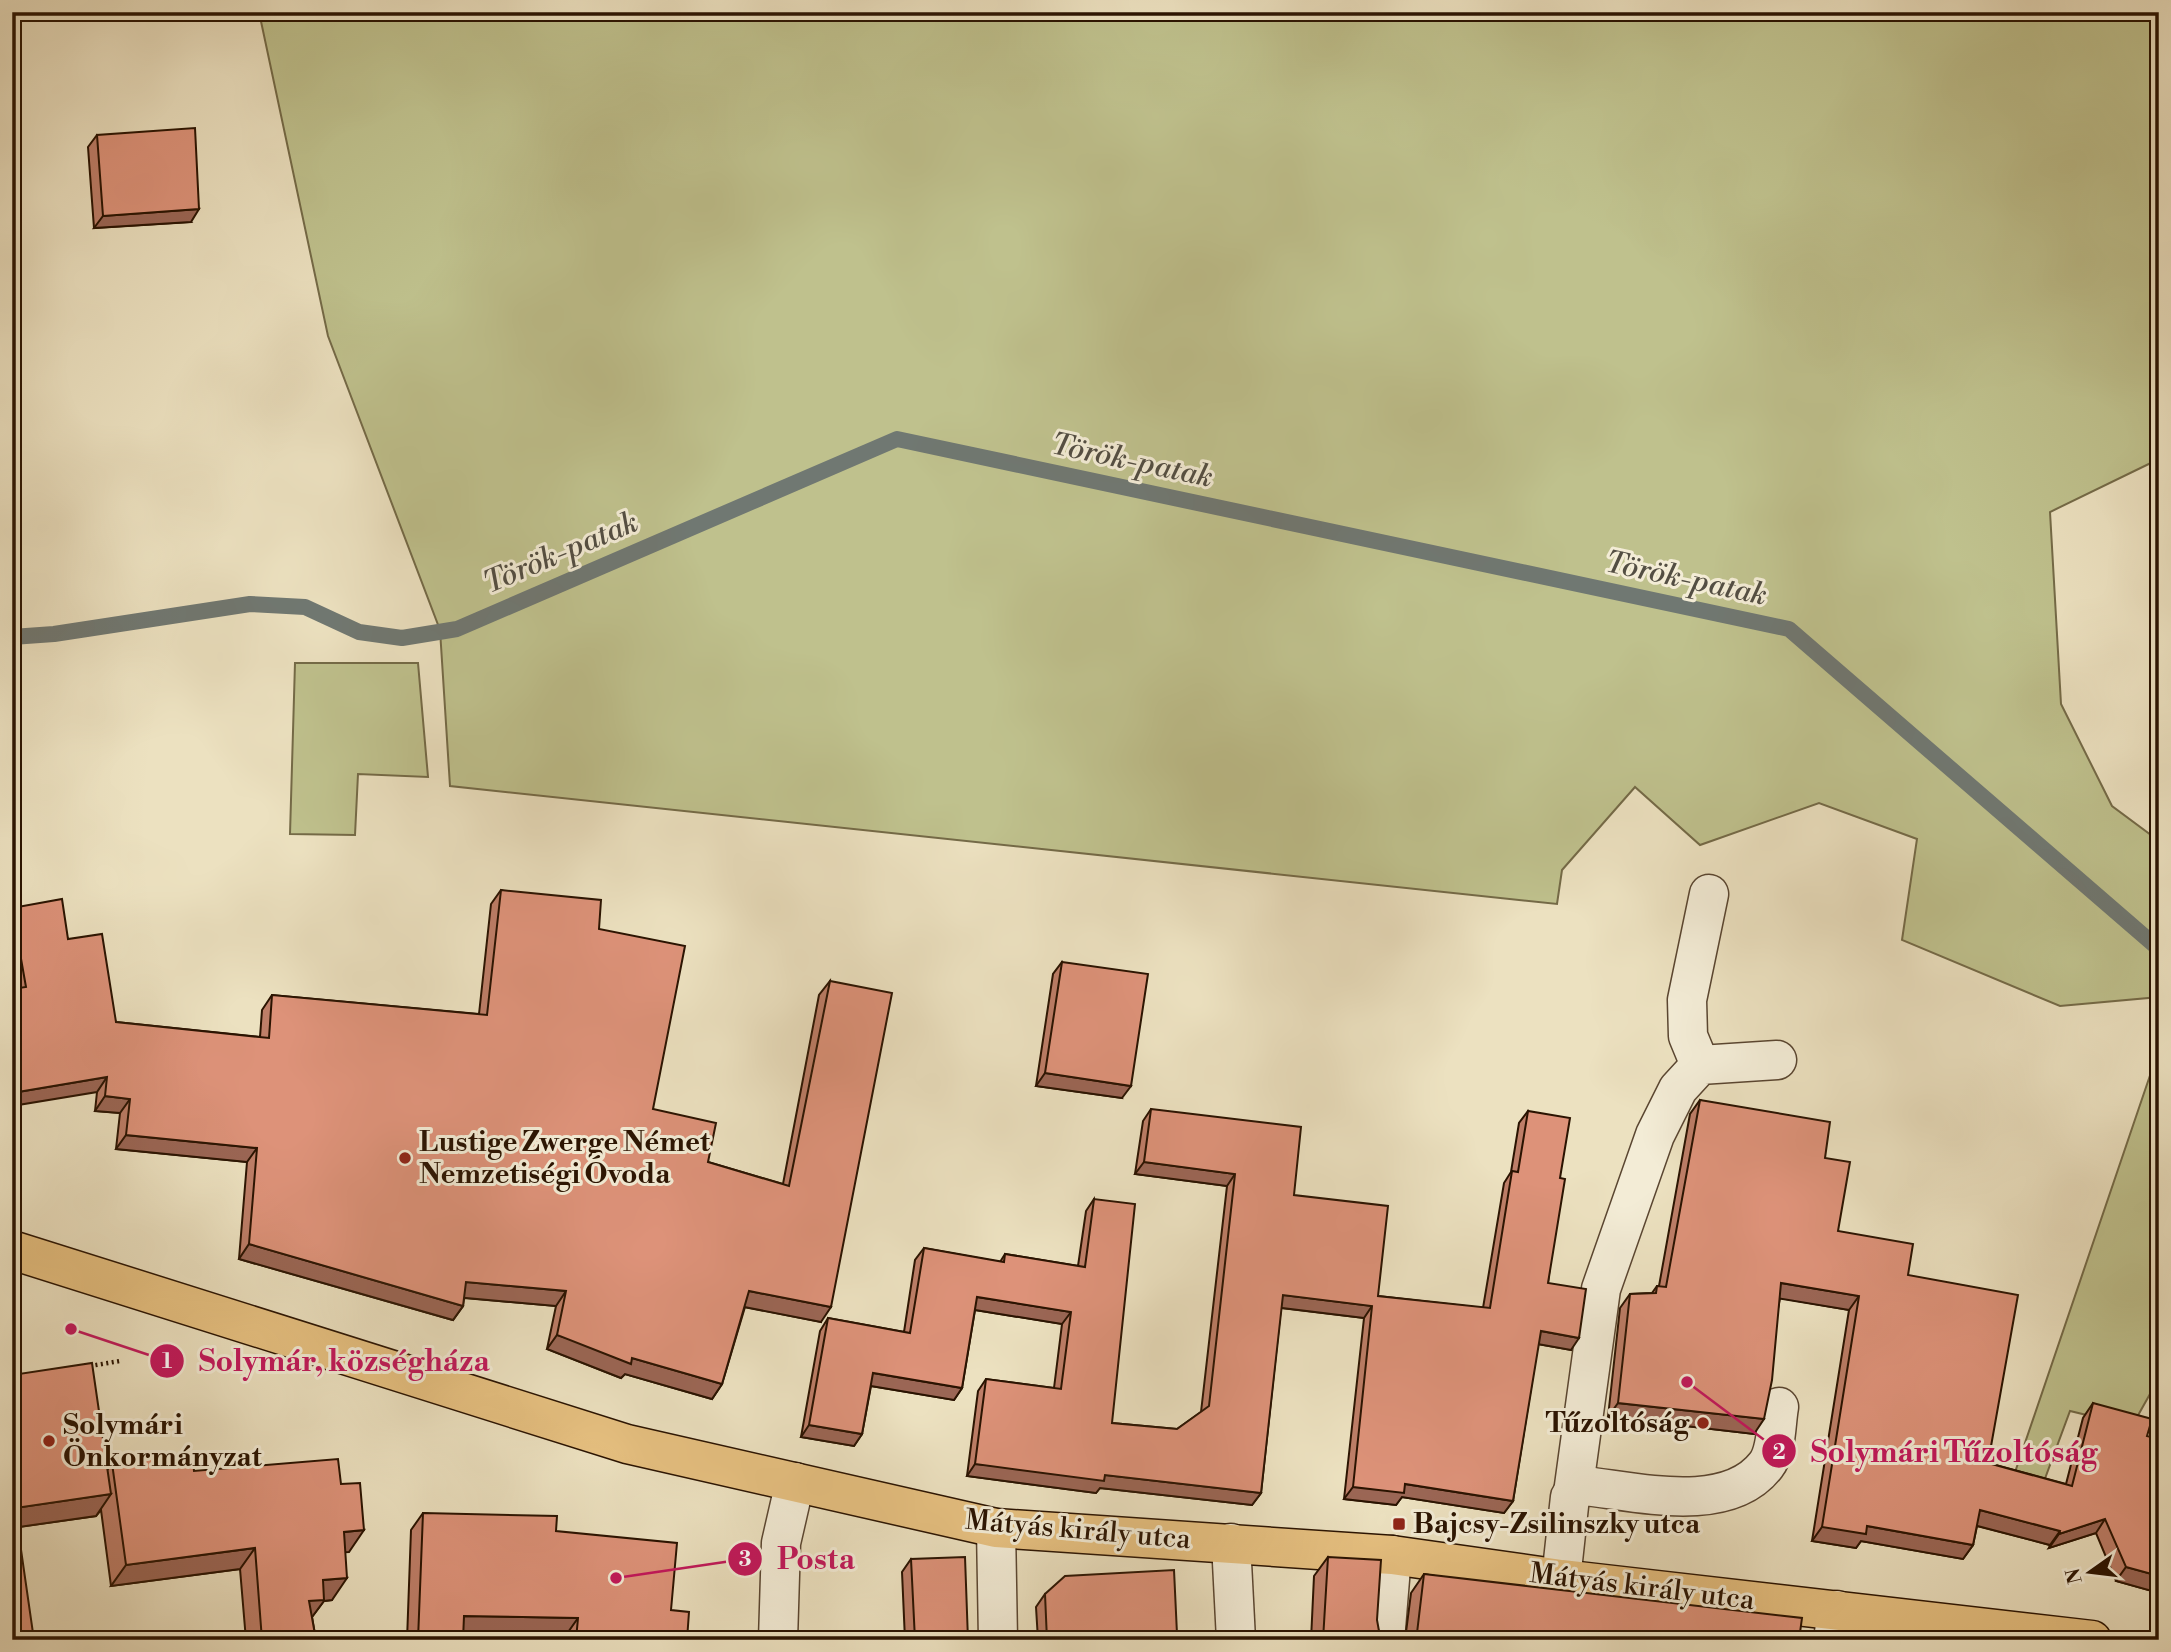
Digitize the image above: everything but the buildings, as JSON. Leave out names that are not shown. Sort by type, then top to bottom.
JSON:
[{"type":"main road","name":"Mátyás király utca","points":[[12,1250],[626,1444],[996,1528],[1392,1555],[1861,1626],[2092,1640]]},
{"type":"street","points":[[1700,1065],[1688,1036],[1687,1000],[1709,894]]},
{"type":"street","points":[[1561,1579],[1601,1289],[1655,1135],[1678,1090],[1700,1065],[1777,1060]]},
{"type":"street","points":[[1573,1493],[1585,1486],[1687,1497],[1719,1494],[1766,1465],[1771,1457],[1779,1406]]},
{"type":"street","points":[[778,1640],[781,1543],[795,1482]]},
{"type":"street","points":[[996,1528],[998,1640]]},
{"type":"street","points":[[1231,1543],[1236,1640]]},
{"type":"street","points":[[1385,1640],[1392,1555]]},
{"type":"path","points":[[80,1368],[120,1361]]},
{"type":"green space","points":[[259,12],[2159,12],[2159,459],[2050,512],[2061,704],[2112,806],[2159,841],[2159,997],[2060,1006],[1902,940],[1917,839],[1819,803],[1700,845],[1635,787],[1562,870],[1557,904],[450,786],[440,630],[328,336]]},
{"type":"green space","points":[[295,663],[418,663],[428,777],[358,774],[355,835],[290,834]]},
{"type":"green space","points":[[2159,1049],[2159,1378],[2132,1426],[2070,1411],[2040,1492],[2011,1484]]},
{"type":"waterway","name":"Török-patak","points":[[12,637],[54,634],[250,604],[305,607],[359,632],[402,638],[457,629],[897,439],[1789,629],[2159,949]]},
{"type":"place","name":"Lustige Zwerge Német Nemzetiségi Óvoda","points":[[405,1158]]},
{"type":"place","name":"Solymár, községháza","points":[[71,1329]]},
{"type":"place","name":"Solymári Tűzoltóság","points":[[1687,1382]]},
{"type":"place","name":"Tűzoltóság","points":[[1703,1423]]},
{"type":"place","name":"Solymári Önkormányzat","points":[[49,1441]]},
{"type":"place","name":"Bajcsy-Zsilinszky utca","points":[[1399,1524]]},
{"type":"place","name":"Posta","points":[[616,1578]]}]
